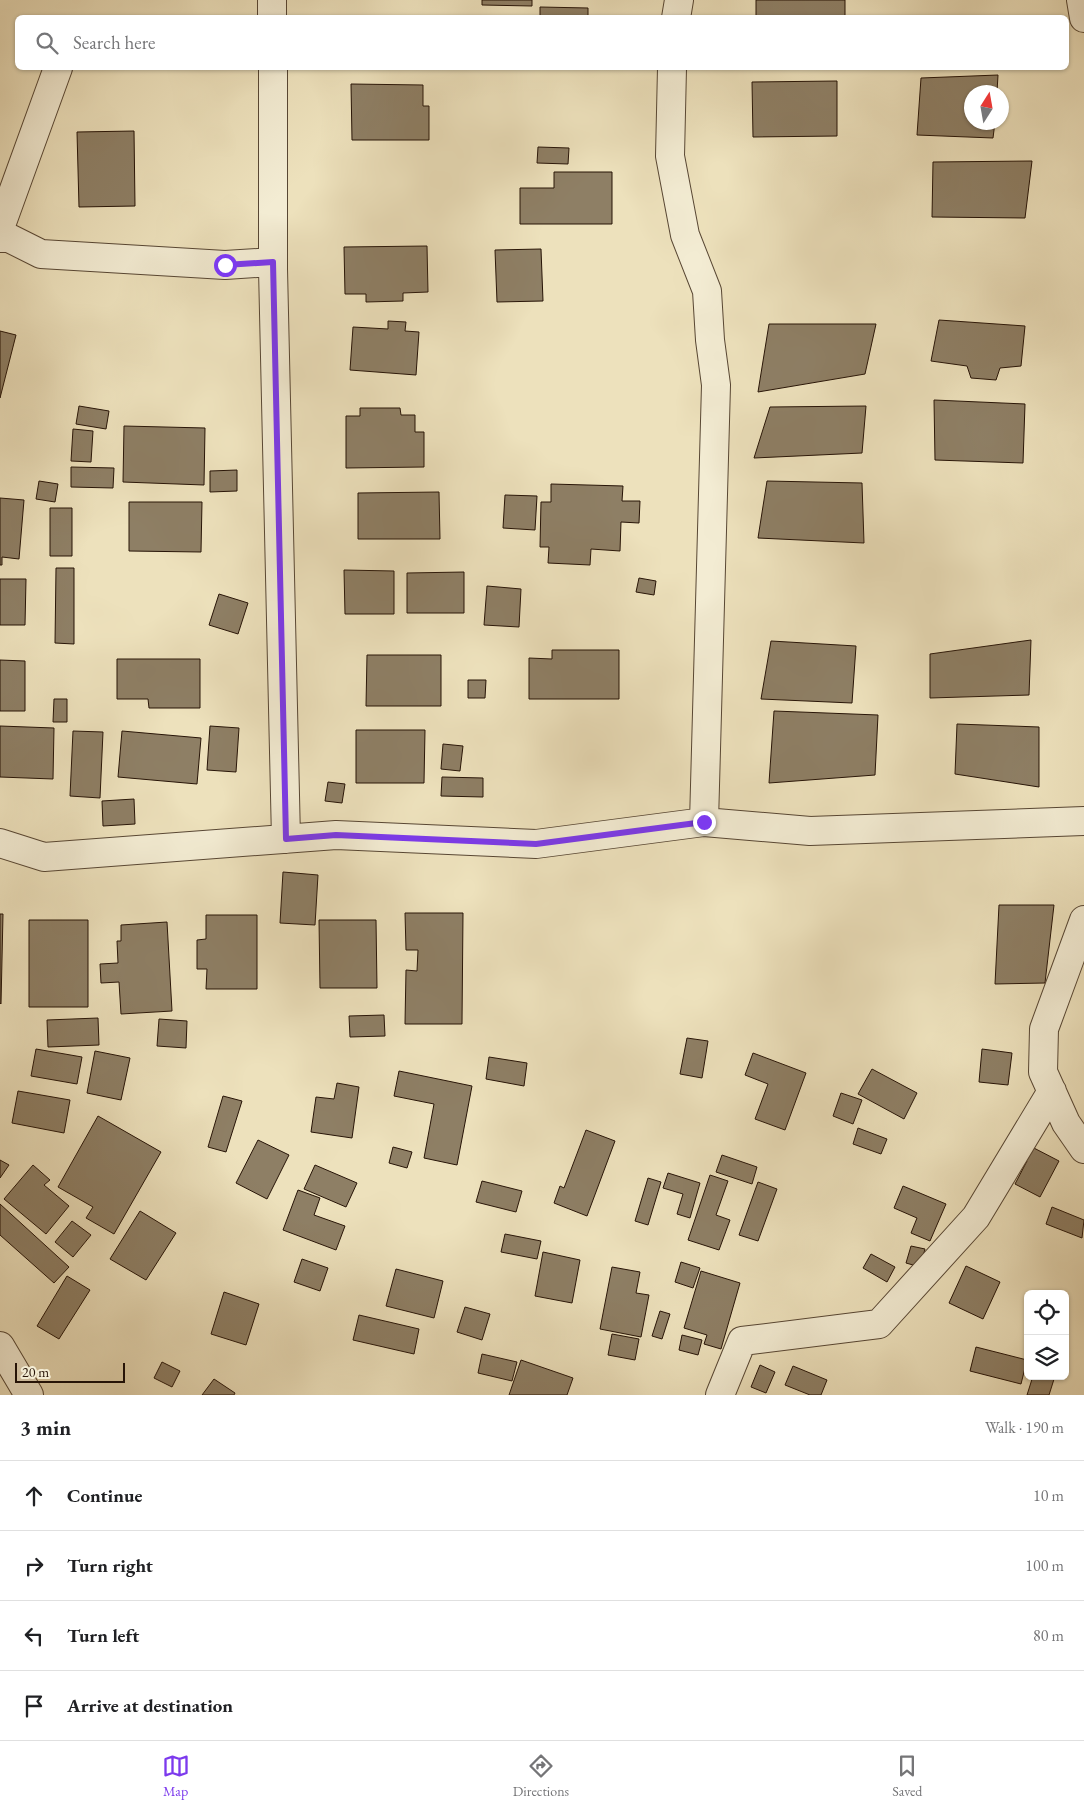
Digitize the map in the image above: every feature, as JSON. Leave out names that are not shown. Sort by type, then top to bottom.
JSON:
[{"type":"street","points":[[272,0],[272,15]]},
{"type":"street","points":[[676,15],[679,0]]},
{"type":"street","points":[[1081,0],[1084,18]]},
{"type":"street","points":[[0,228],[57,70]]},
{"type":"street","points":[[273,70],[273,262],[286,839]]},
{"type":"street","points":[[672,70],[670,156],[685,236],[707,291],[710,340],[716,385],[704,822]]},
{"type":"street","points":[[0,238],[9,238],[41,254],[225,265],[273,262]]},
{"type":"street","points":[[0,843],[44,857],[336,835],[536,844],[704,822],[810,831],[1084,821]]},
{"type":"street","points":[[1084,920],[1044,1029],[1043,1072],[1066,1123],[1084,1149]]},
{"type":"street","points":[[720,1395],[742,1341],[879,1324],[976,1217],[1052,1092]]},
{"type":"street","points":[[0,1346],[29,1395]]},
{"type":"building","points":[[482,0],[532,0],[532,6],[482,5]]},
{"type":"building","points":[[756,0],[845,0],[845,15],[756,15]]},
{"type":"building","points":[[540,7],[588,8],[588,15],[540,15]]},
{"type":"building","points":[[998,75],[997,85],[964,85],[964,130],[994,130],[993,138],[917,135],[921,78]]},
{"type":"building","points":[[837,81],[837,136],[753,137],[752,82]]},
{"type":"building","points":[[351,84],[423,85],[423,106],[429,106],[429,140],[352,140]]},
{"type":"building","points":[[134,131],[135,206],[79,207],[77,132]]},
{"type":"building","points":[[538,147],[569,148],[568,164],[537,163]]},
{"type":"building","points":[[1032,161],[1025,218],[932,217],[933,162]]},
{"type":"building","points":[[554,172],[612,172],[612,224],[520,224],[520,188],[554,188]]},
{"type":"building","points":[[427,246],[428,292],[403,293],[403,301],[366,302],[366,294],[345,294],[344,247]]},
{"type":"building","points":[[541,249],[543,301],[497,302],[495,250]]},
{"type":"building","points":[[939,320],[1025,326],[1021,366],[1000,368],[996,380],[971,378],[967,366],[931,361]]},
{"type":"building","points":[[388,321],[406,322],[405,331],[419,332],[416,375],[350,370],[353,327],[388,329]]},
{"type":"building","points":[[769,324],[876,324],[865,374],[758,392]]},
{"type":"building","points":[[0,331],[16,335],[0,398]]},
{"type":"building","points":[[934,400],[1025,404],[1023,463],[935,460]]},
{"type":"building","points":[[79,406],[109,411],[106,429],[76,424]]},
{"type":"building","points":[[866,406],[862,453],[754,458],[770,407]]},
{"type":"building","points":[[360,408],[400,408],[401,415],[415,415],[415,432],[424,432],[424,467],[346,468],[346,416],[360,416]]},
{"type":"building","points":[[124,426],[205,428],[204,485],[123,482]]},
{"type":"building","points":[[73,429],[93,431],[91,462],[71,461]]},
{"type":"building","points":[[71,467],[114,468],[113,488],[71,487]]},
{"type":"building","points":[[237,470],[237,491],[210,492],[210,471]]},
{"type":"building","points":[[39,481],[58,484],[55,502],[36,499]]},
{"type":"building","points":[[767,481],[862,483],[864,543],[758,538]]},
{"type":"building","points":[[551,484],[623,486],[622,501],[640,501],[639,523],[621,522],[620,551],[591,549],[590,565],[548,563],[549,547],[540,547],[541,502],[551,502]]},
{"type":"building","points":[[439,492],[440,539],[358,539],[358,493]]},
{"type":"building","points":[[505,495],[537,496],[535,530],[503,528]]},
{"type":"building","points":[[0,498],[24,500],[19,559],[2,557],[2,565],[0,565]]},
{"type":"building","points":[[129,502],[202,502],[201,552],[129,551]]},
{"type":"building","points":[[50,508],[72,508],[72,556],[50,556]]},
{"type":"building","points":[[56,568],[74,568],[74,644],[55,643]]},
{"type":"building","points":[[344,570],[394,571],[394,614],[345,614]]},
{"type":"building","points":[[464,572],[464,613],[407,613],[407,573]]},
{"type":"building","points":[[639,578],[656,581],[654,595],[636,592]]},
{"type":"building","points":[[0,579],[26,579],[25,625],[0,625]]},
{"type":"building","points":[[487,586],[521,589],[519,627],[484,625]]},
{"type":"building","points":[[219,594],[248,603],[238,634],[209,625]]},
{"type":"building","points":[[1031,640],[1029,695],[930,698],[930,654]]},
{"type":"building","points":[[771,641],[856,646],[852,703],[761,699]]},
{"type":"building","points":[[552,650],[619,650],[619,699],[529,699],[529,658],[552,659]]},
{"type":"building","points":[[367,655],[441,655],[441,706],[366,706]]},
{"type":"building","points":[[117,659],[200,659],[200,708],[149,708],[148,699],[117,699]]},
{"type":"building","points":[[0,660],[25,661],[25,711],[0,711]]},
{"type":"building","points":[[468,680],[486,680],[485,698],[468,698]]},
{"type":"building","points":[[54,699],[67,699],[67,722],[53,722]]},
{"type":"building","points":[[774,711],[878,715],[875,775],[769,783]]},
{"type":"building","points":[[957,724],[1039,727],[1039,787],[955,774]]},
{"type":"building","points":[[0,726],[54,728],[53,779],[0,777]]},
{"type":"building","points":[[210,726],[239,728],[236,772],[207,770]]},
{"type":"building","points":[[356,730],[425,730],[424,783],[356,783]]},
{"type":"building","points":[[73,731],[103,732],[100,798],[70,796]]},
{"type":"building","points":[[122,731],[201,738],[197,784],[118,777]]},
{"type":"building","points":[[443,744],[463,746],[460,771],[441,769]]},
{"type":"building","points":[[442,777],[483,778],[483,797],[441,796]]},
{"type":"building","points":[[328,782],[345,784],[342,803],[325,801]]},
{"type":"building","points":[[134,799],[135,824],[103,826],[102,801]]},
{"type":"building","points":[[283,872],[318,875],[315,925],[280,923]]},
{"type":"building","points":[[999,905],[1054,905],[1045,983],[995,984]]},
{"type":"building","points":[[405,913],[463,913],[462,1024],[405,1024],[406,970],[417,971],[418,950],[406,950]]},
{"type":"building","points":[[0,914],[3,914],[1,1004],[0,1003]]},
{"type":"building","points":[[206,915],[257,915],[257,989],[206,989],[207,969],[197,969],[197,940],[206,939]]},
{"type":"building","points":[[29,920],[88,920],[88,1007],[29,1007]]},
{"type":"building","points":[[319,920],[376,920],[377,988],[320,988]]},
{"type":"building","points":[[167,922],[172,1011],[121,1014],[119,982],[101,983],[100,964],[118,963],[117,941],[121,941],[121,925]]},
{"type":"building","points":[[384,1015],[385,1036],[350,1037],[349,1016]]},
{"type":"building","points":[[98,1018],[99,1045],[48,1047],[47,1020]]},
{"type":"building","points":[[159,1019],[187,1021],[186,1048],[157,1046]]},
{"type":"building","points":[[687,1038],[708,1041],[702,1078],[680,1074]]},
{"type":"building","points":[[36,1049],[82,1057],[77,1084],[31,1076]]},
{"type":"building","points":[[982,1049],[1012,1053],[1008,1085],[979,1082]]},
{"type":"building","points":[[95,1051],[130,1058],[121,1100],[87,1093]]},
{"type":"building","points":[[753,1053],[806,1073],[785,1130],[755,1119],[768,1084],[745,1075]]},
{"type":"building","points":[[489,1057],[527,1063],[524,1086],[486,1079]]},
{"type":"building","points":[[872,1069],[917,1093],[904,1119],[858,1094]]},
{"type":"building","points":[[399,1071],[472,1086],[457,1165],[424,1158],[434,1104],[394,1096]]},
{"type":"building","points":[[337,1083],[359,1087],[352,1138],[311,1132],[316,1097],[334,1099]]},
{"type":"building","points":[[18,1091],[70,1100],[64,1133],[12,1123]]},
{"type":"building","points":[[841,1093],[862,1100],[853,1124],[833,1116]]},
{"type":"building","points":[[223,1096],[242,1101],[226,1152],[208,1147]]},
{"type":"building","points":[[98,1116],[161,1152],[114,1234],[86,1218],[93,1207],[58,1187]]},
{"type":"building","points":[[858,1128],[887,1139],[881,1154],[853,1144]]},
{"type":"building","points":[[586,1130],[615,1141],[587,1216],[554,1203],[560,1186],[564,1188]]},
{"type":"building","points":[[258,1140],[289,1155],[267,1199],[236,1183]]},
{"type":"building","points":[[1030,1146],[1059,1161],[1040,1197],[1015,1184],[1027,1161],[1023,1159]]},
{"type":"building","points":[[393,1147],[412,1152],[407,1168],[389,1163]]},
{"type":"building","points":[[722,1155],[757,1167],[752,1184],[716,1172]]},
{"type":"building","points":[[0,1160],[9,1165],[0,1178]]},
{"type":"building","points":[[33,1165],[50,1180],[44,1185],[69,1206],[46,1234],[4,1199]]},
{"type":"building","points":[[315,1165],[357,1183],[346,1207],[304,1189]]},
{"type":"building","points":[[668,1173],[700,1183],[690,1218],[677,1214],[683,1194],[663,1188]]},
{"type":"building","points":[[710,1175],[728,1181],[716,1215],[730,1220],[719,1250],[688,1240]]},
{"type":"building","points":[[648,1178],[661,1182],[648,1225],[635,1221]]},
{"type":"building","points":[[482,1181],[522,1191],[516,1212],[476,1202]]},
{"type":"building","points":[[758,1182],[777,1189],[758,1241],[739,1235]]},
{"type":"building","points":[[903,1186],[946,1204],[930,1241],[911,1233],[917,1218],[894,1208]]},
{"type":"building","points":[[298,1190],[320,1198],[314,1215],[345,1226],[336,1250],[283,1230]]},
{"type":"building","points":[[0,1204],[69,1267],[54,1283],[0,1235]]},
{"type":"building","points":[[1052,1207],[1084,1220],[1082,1238],[1046,1224]]},
{"type":"building","points":[[140,1211],[176,1233],[146,1280],[110,1259]]},
{"type":"building","points":[[72,1221],[91,1235],[73,1257],[55,1242]]},
{"type":"building","points":[[505,1234],[541,1241],[537,1259],[501,1252]]},
{"type":"building","points":[[911,1246],[925,1249],[920,1267],[906,1263]]},
{"type":"building","points":[[543,1252],[580,1260],[572,1303],[535,1296]]},
{"type":"building","points":[[871,1254],[895,1267],[887,1282],[863,1268]]},
{"type":"building","points":[[302,1259],[328,1268],[320,1291],[294,1282]]},
{"type":"building","points":[[681,1262],[700,1268],[693,1288],[675,1282]]},
{"type":"building","points":[[966,1266],[1000,1282],[983,1319],[949,1303]]},
{"type":"building","points":[[612,1267],[640,1272],[636,1293],[649,1295],[641,1337],[600,1329]]},
{"type":"building","points":[[396,1269],[443,1281],[434,1318],[386,1306]]},
{"type":"building","points":[[701,1271],[740,1283],[721,1349],[704,1344],[707,1335],[684,1328]]},
{"type":"building","points":[[67,1276],[90,1290],[59,1339],[37,1326]]},
{"type":"building","points":[[224,1292],[259,1304],[246,1345],[211,1334]]},
{"type":"building","points":[[465,1307],[490,1314],[482,1340],[457,1332]]},
{"type":"building","points":[[660,1311],[670,1314],[662,1339],[652,1336]]},
{"type":"building","points":[[359,1315],[419,1329],[414,1354],[353,1340]]},
{"type":"building","points":[[612,1334],[639,1339],[635,1360],[608,1355]]},
{"type":"building","points":[[682,1335],[702,1340],[698,1355],[679,1350]]},
{"type":"building","points":[[976,1347],[1024,1359],[1024,1372],[1021,1384],[970,1371]]},
{"type":"building","points":[[482,1354],[517,1362],[512,1381],[478,1373]]},
{"type":"building","points":[[521,1360],[573,1378],[567,1395],[509,1395]]},
{"type":"building","points":[[162,1362],[180,1371],[172,1387],[154,1378]]},
{"type":"building","points":[[760,1365],[775,1372],[766,1393],[751,1387]]},
{"type":"building","points":[[793,1366],[827,1380],[821,1395],[810,1395],[785,1385]]},
{"type":"building","points":[[214,1379],[235,1393],[234,1395],[202,1395]]},
{"type":"building","points":[[1032,1380],[1054,1380],[1049,1395],[1027,1395]]},
{"type":"route","points":[[225,265],[273,262],[286,839],[336,835],[536,844],[704,822]]}]
